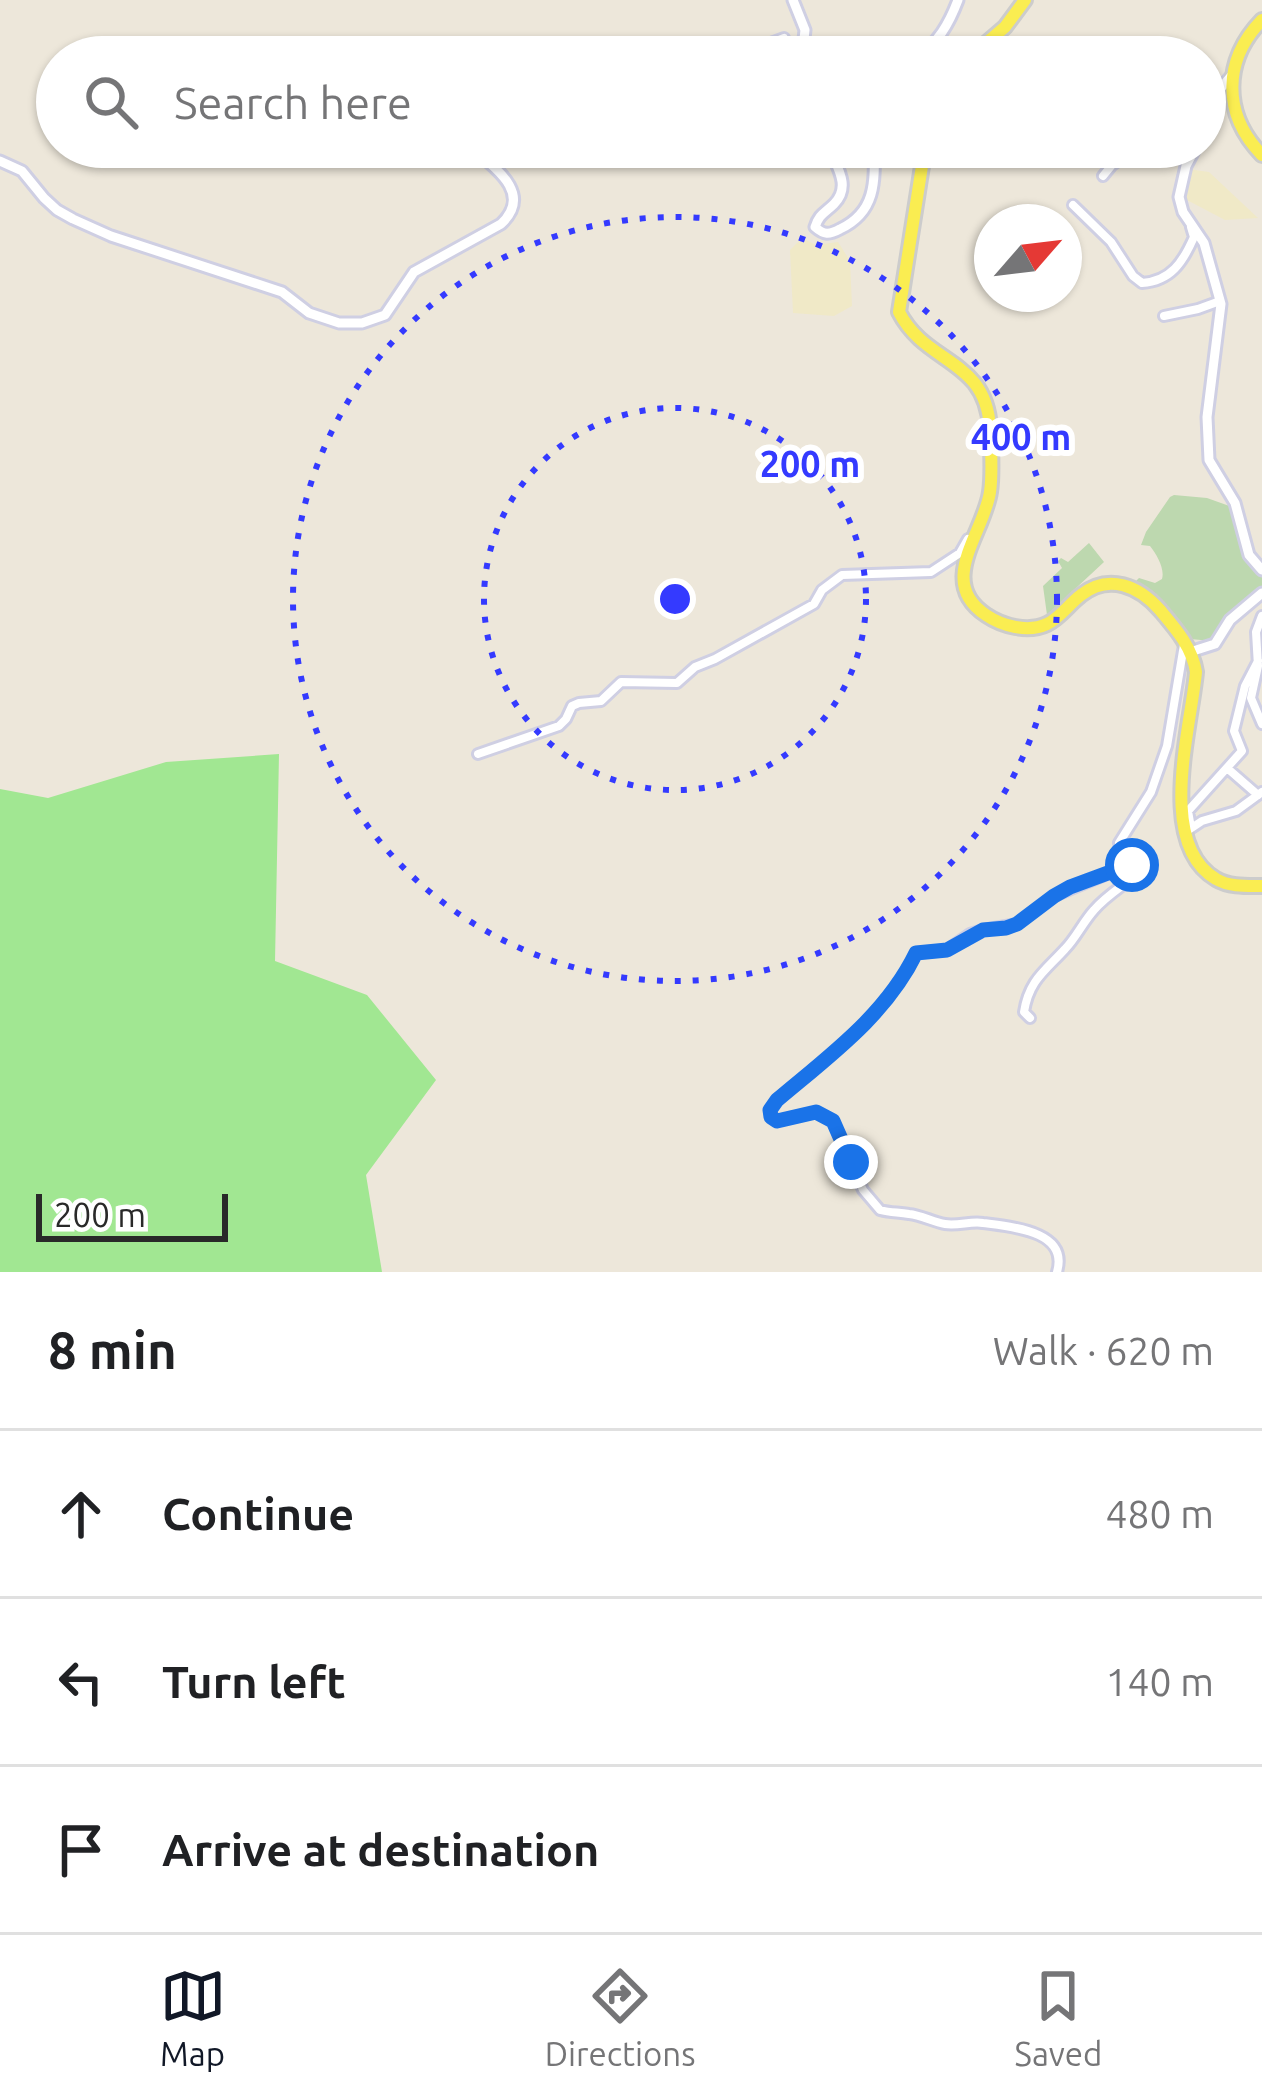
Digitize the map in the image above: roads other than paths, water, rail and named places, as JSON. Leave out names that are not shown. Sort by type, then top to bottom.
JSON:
[{"type":"main road","points":[[994,36],[1025,0]]},
{"type":"main road","points":[[1262,20],[1239,51],[1231,88],[1250,141],[1262,155]]},
{"type":"main road","points":[[922,168],[899,311],[916,338],[976,382],[990,421],[991,490],[965,554],[965,591],[987,616],[1010,626],[1045,626],[1095,586],[1117,583],[1138,590],[1153,602],[1188,648],[1196,672],[1180,798],[1193,855],[1218,881],[1262,886]]},
{"type":"street","points":[[793,0],[804,36]]},
{"type":"street","points":[[940,36],[958,0]]},
{"type":"street","points":[[1226,84],[1232,75]]},
{"type":"street","points":[[0,161],[22,171],[57,210],[111,236],[282,292],[309,313],[339,323],[362,323],[386,315],[414,272],[512,214],[511,187],[494,168]]},
{"type":"street","points":[[838,168],[843,188],[815,227],[827,235],[867,208],[875,168]]},
{"type":"street","points":[[1103,176],[1110,168]]},
{"type":"street","points":[[1187,168],[1180,205],[1204,244],[1221,314],[1207,417],[1209,460],[1235,503],[1249,555],[1262,570]]},
{"type":"street","points":[[1082,215],[1111,242],[1142,283],[1170,274],[1187,254],[1194,237],[1186,215]]},
{"type":"street","points":[[1164,316],[1220,301]]},
{"type":"street","points":[[478,754],[559,726],[572,706],[602,701],[621,682],[677,682],[695,667],[814,604],[822,590],[842,575],[931,572],[960,553],[985,513]]},
{"type":"street","points":[[1030,1018],[1024,1012],[1026,1000],[1037,977],[1096,907],[1134,873],[1119,843],[1151,792],[1167,746],[1181,654],[1188,648],[1215,644],[1230,620],[1262,592]]},
{"type":"street","points":[[1262,616],[1256,632],[1258,661],[1251,698],[1262,724]]},
{"type":"street","points":[[1189,833],[1188,811],[1242,751],[1234,731],[1245,686],[1258,661]]},
{"type":"street","points":[[1189,833],[1202,821],[1236,811],[1260,794],[1227,768]]},
{"type":"street","points":[[1057,1272],[1059,1250],[1032,1233],[983,1223],[949,1225],[880,1210],[863,1190],[833,1121],[816,1112],[777,1121],[770,1110],[886,1001],[916,953],[947,950],[983,930],[1017,924],[1070,887],[1124,867],[1126,858]]}]
